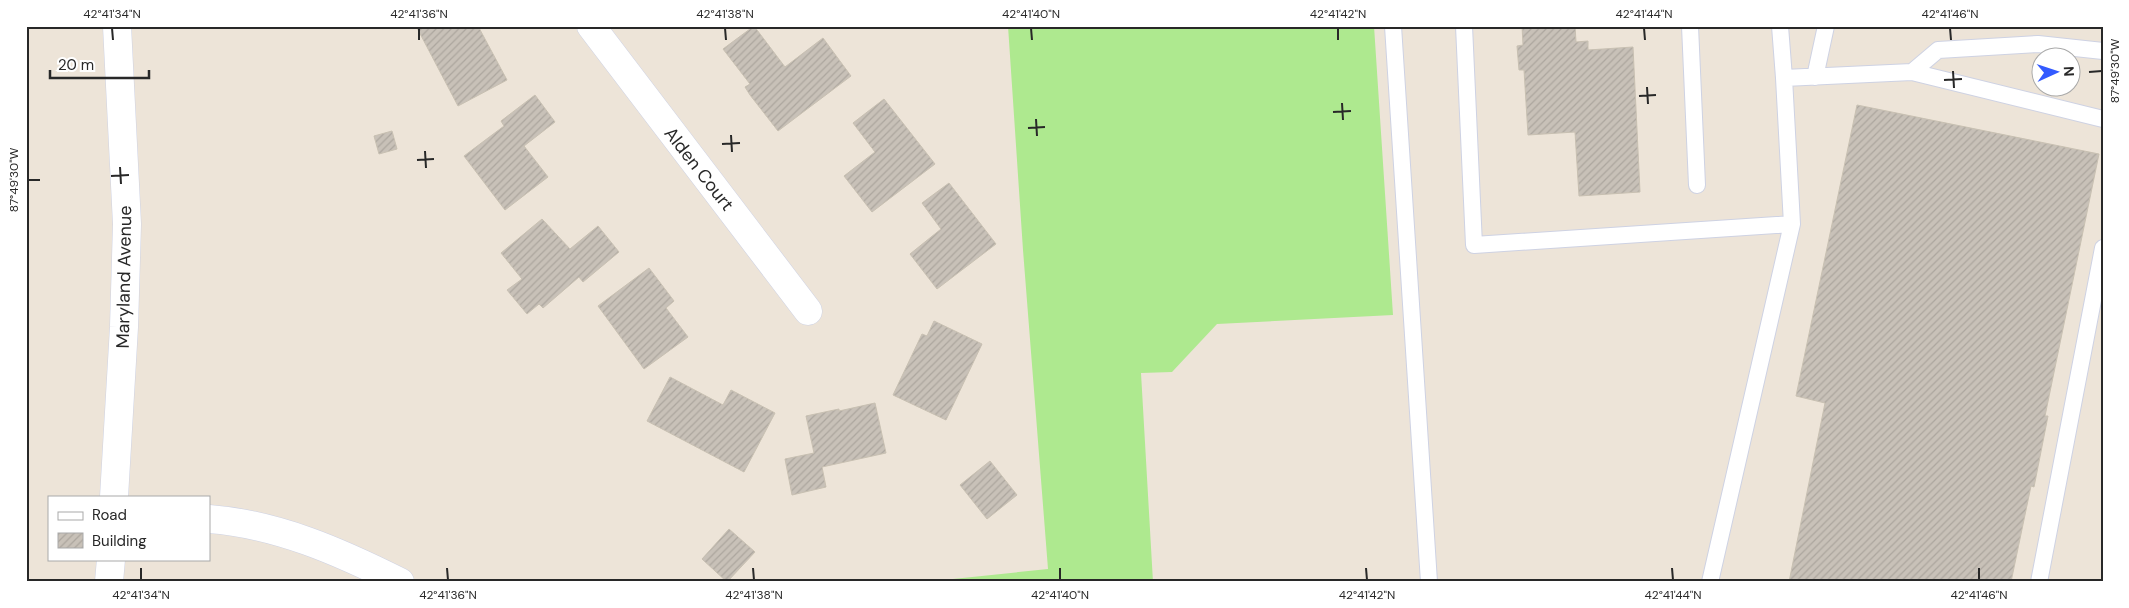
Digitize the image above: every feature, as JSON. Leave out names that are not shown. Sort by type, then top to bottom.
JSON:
[{"type":"street","name":"Maryland Avenue","points":[[114,496],[124,327],[127,224],[116,26]]},
{"type":"street","name":"Alden Court","points":[[591,26],[808,311]]},
{"type":"street","points":[[210,519],[229,521],[287,533],[355,560],[400,582]]},
{"type":"street","points":[[109,582],[110,560]]},
{"type":"lane","points":[[1393,26],[1429,582]]},
{"type":"lane","points":[[1464,26],[1474,245],[1792,224]]},
{"type":"lane","points":[[1690,26],[1697,185]]},
{"type":"lane","points":[[1710,582],[1792,224],[1780,26]]},
{"type":"lane","points":[[1815,77],[1826,26]]},
{"type":"lane","points":[[1912,72],[1938,50],[2038,44],[2103,52]]},
{"type":"lane","points":[[1784,78],[1912,72],[2103,119]]},
{"type":"lane","points":[[2039,582],[2103,248]]},
{"type":"green space","points":[[1008,26],[1374,26],[1393,315],[1217,324],[1172,372],[1141,373],[1153,582],[924,582],[1048,569]]},
{"type":"building","points":[[416,26],[478,26],[507,80],[458,106]]},
{"type":"building","points":[[754,26],[785,67],[823,38],[851,76],[778,131],[750,95],[745,87],[750,84],[723,49]]},
{"type":"building","points":[[1522,26],[1575,26],[1576,42],[1588,41],[1588,50],[1633,47],[1640,192],[1579,196],[1575,132],[1528,135],[1524,70],[1519,70],[1517,46],[1523,45]]},
{"type":"building","points":[[535,95],[555,122],[524,146],[548,177],[505,210],[464,156],[504,126],[501,121]]},
{"type":"building","points":[[884,99],[935,164],[872,212],[844,176],[875,152],[853,123]]},
{"type":"building","points":[[1857,105],[2099,154],[2045,416],[2048,416],[2034,487],[2031,486],[2011,582],[1789,582],[1825,403],[1796,396]]},
{"type":"building","points":[[392,131],[397,149],[379,154],[374,136]]},
{"type":"building","points":[[949,183],[996,244],[937,289],[910,254],[941,229],[922,203]]},
{"type":"building","points":[[542,219],[570,249],[598,226],[619,252],[583,282],[579,277],[543,308],[539,304],[527,314],[507,290],[522,279],[501,253]]},
{"type":"building","points":[[649,268],[674,301],[666,308],[688,337],[644,369],[598,306]]},
{"type":"building","points":[[934,321],[982,344],[946,420],[893,395],[922,334],[927,336]]},
{"type":"building","points":[[670,377],[723,405],[731,390],[775,413],[744,472],[647,421]]},
{"type":"building","points":[[875,403],[886,453],[822,467],[826,487],[792,495],[785,459],[814,453],[806,416]]},
{"type":"building","points":[[990,461],[1017,495],[987,519],[960,485]]},
{"type":"building","points":[[729,529],[755,552],[727,582],[702,559]]}]
